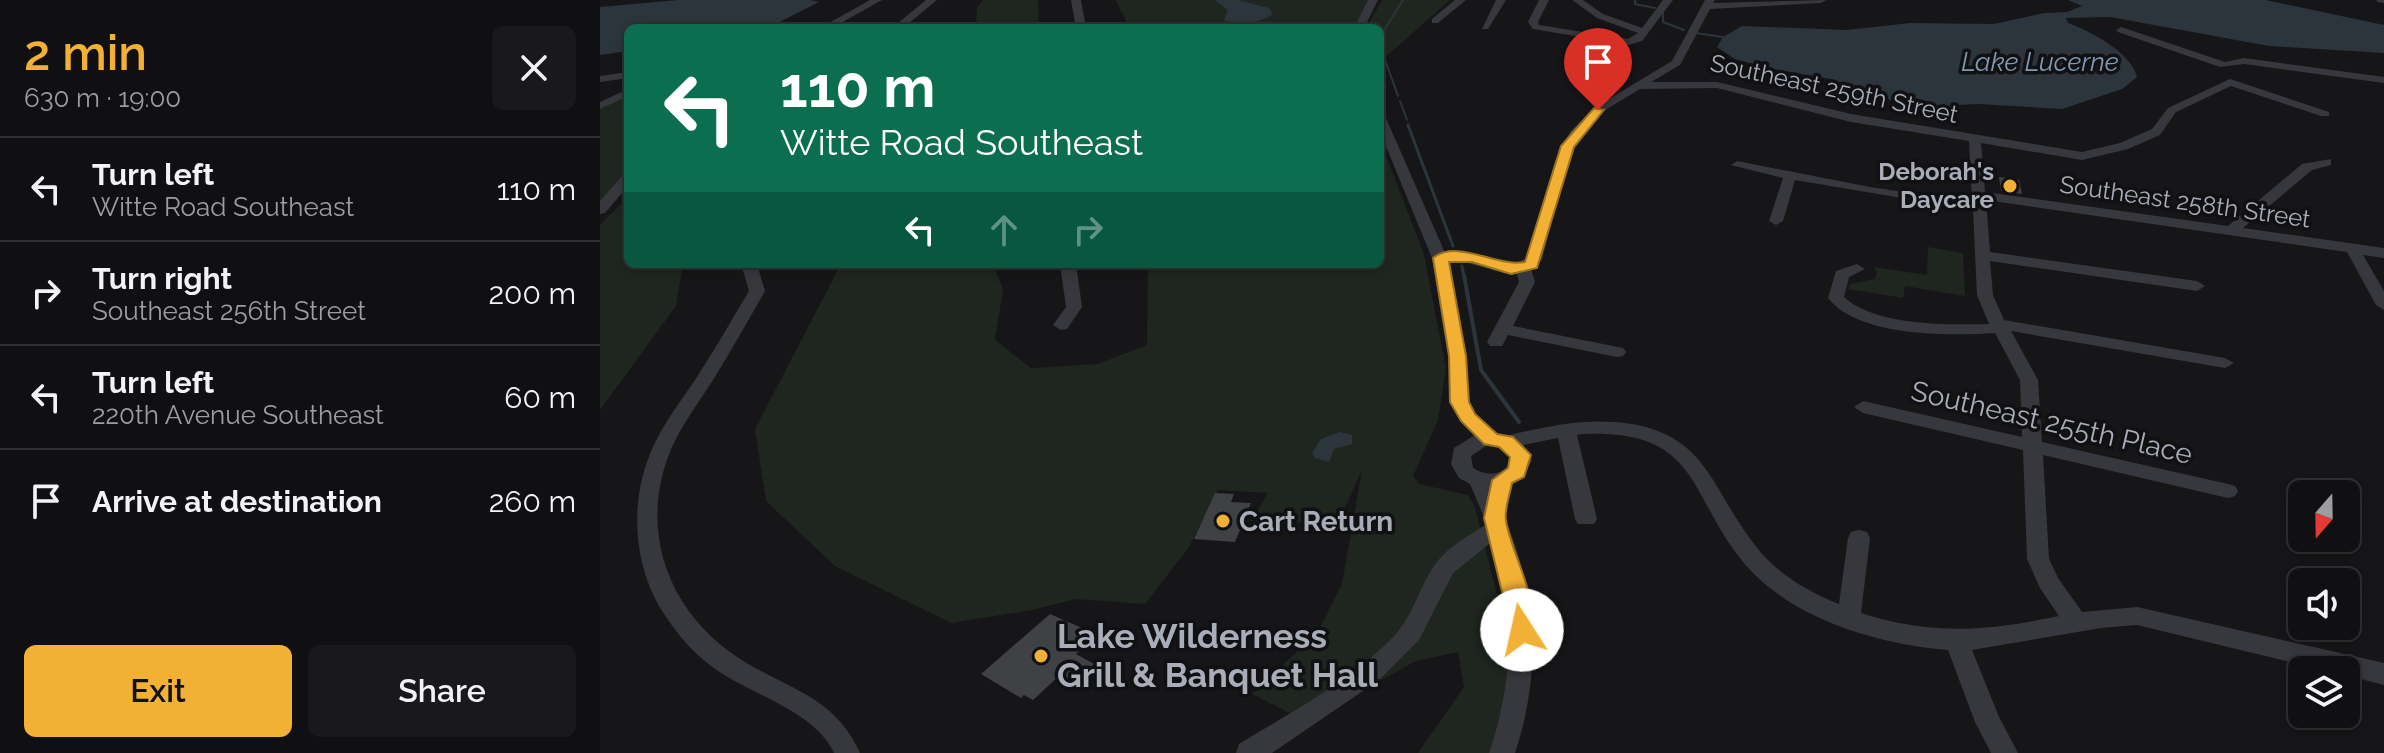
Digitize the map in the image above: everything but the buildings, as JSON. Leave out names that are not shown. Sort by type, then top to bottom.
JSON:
[{"type":"street","points":[[832,24],[877,0]]},
{"type":"street","points":[[902,24],[932,0]]},
{"type":"street","points":[[1076,0],[1080,24]]},
{"type":"street","points":[[1361,24],[1373,0]]},
{"type":"street","points":[[1435,21],[1461,0]]},
{"type":"street","points":[[1485,27],[1501,0]]},
{"type":"street","points":[[1544,0],[1533,22],[1546,29],[1632,42],[1644,32],[1668,0]]},
{"type":"street","points":[[1577,0],[1600,16],[1644,32]]},
{"type":"street","points":[[1440,258],[1465,257],[1511,270],[1523,268],[1534,260],[1568,146],[1588,118],[1676,63],[1708,3],[1821,0]]},
{"type":"street","points":[[2121,30],[2224,65],[2244,61],[2384,80]]},
{"type":"street","points":[[2224,65],[2231,77],[2230,82],[2325,114]]},
{"type":"street","points":[[600,79],[624,75]]},
{"type":"street","name":"Southeast 259th Street","points":[[1636,86],[1717,85],[1836,115],[1975,140],[2055,154],[2101,154],[2156,132],[2172,110],[2230,82]]},
{"type":"street","points":[[600,106],[624,94]]},
{"type":"street","points":[[1384,127],[1440,258],[1461,404],[1467,417],[1498,441],[1515,447],[1522,460]]},
{"type":"street","points":[[1975,140],[1985,295],[1990,313],[2025,366],[2029,380],[2038,559],[2048,582],[2077,623]]},
{"type":"street","points":[[2231,231],[2307,167],[2326,162]]},
{"type":"street","name":"Southeast 258th Street","points":[[1737,165],[1790,176],[2384,253]]},
{"type":"street","points":[[1776,221],[1790,176]]},
{"type":"street","points":[[600,212],[624,183]]},
{"type":"street","points":[[600,212],[624,202]]},
{"type":"street","points":[[2352,248],[2384,305]]},
{"type":"street","points":[[1982,255],[2197,286]]},
{"type":"street","points":[[750,268],[757,291],[670,431],[658,457],[649,495],[649,555],[672,611],[710,654],[820,719],[844,744],[847,753]]},
{"type":"street","points":[[1061,325],[1074,307],[1069,268]]},
{"type":"street","points":[[1523,268],[1527,282],[1500,335],[1617,352]]},
{"type":"street","points":[[1857,269],[1842,274],[1836,298],[1844,308],[1861,315],[1955,331],[1999,326],[2225,363]]},
{"type":"street","points":[[1457,371],[1450,405],[1466,447]]},
{"type":"street","name":"Southeast 255th Place","points":[[1863,407],[2228,491]]},
{"type":"street","points":[[1502,753],[1522,687],[1524,654],[1519,602],[1495,523],[1478,480],[1460,465],[1461,453],[1466,447],[1549,430],[1618,429],[1668,442],[1707,479],[1737,538],[1761,567],[1817,605],[1849,618],[1908,635],[1956,640],[1989,639],[2107,616],[2137,616],[2384,674]]},
{"type":"street","points":[[1478,480],[1503,480],[1517,472],[1522,460],[1566,430]]},
{"type":"street","points":[[1566,430],[1586,519]]},
{"type":"street","points":[[1249,753],[1378,667],[1406,639],[1422,615],[1440,575],[1455,557],[1495,523],[1503,480]]},
{"type":"street","points":[[1849,618],[1859,538]]},
{"type":"street","points":[[1956,640],[1988,722],[2005,753]]},
{"type":"shaded area","points":[[983,0],[1038,0],[1039,24],[976,24],[977,7]]},
{"type":"shaded area","points":[[1116,0],[1370,0],[1356,24],[1125,24]]},
{"type":"shaded area","points":[[1382,0],[1450,0],[1384,58],[1384,24],[1368,24]]},
{"type":"shaded area","points":[[624,96],[624,174],[600,204],[600,109]]},
{"type":"shaded area","points":[[1384,150],[1424,254],[1446,369],[1438,420],[1413,476],[1419,484],[1468,495],[1475,507],[1511,650],[1505,753],[1418,753],[1464,687],[1458,652],[1416,661],[1306,721],[1252,694],[1317,633],[1342,584],[1362,470],[1338,523],[1251,521],[1268,493],[1218,490],[1189,547],[1145,604],[1076,599],[1032,610],[951,623],[835,566],[766,501],[755,429],[839,268],[995,268],[1003,289],[995,340],[1031,368],[1098,364],[1147,345],[1148,268],[1384,268]]},
{"type":"shaded area","points":[[624,201],[624,268],[682,268],[676,306],[600,410],[600,225]]},
{"type":"shaded area","points":[[1928,247],[1963,253],[1965,296],[1905,286],[1903,298],[1848,289],[1850,284],[1875,279],[1877,272],[1873,267],[1927,275]]},
{"type":"water","points":[[678,0],[819,2],[776,24],[624,24],[624,52],[600,55],[600,7]]},
{"type":"water","points":[[1215,0],[1238,0],[1269,8],[1273,14],[1255,22],[1230,22],[1224,20],[1228,10]]},
{"type":"water","name":"Lake Lucerne","points":[[2068,0],[2266,0],[2384,25],[2384,53],[2269,46],[2110,17],[2066,18],[2068,23],[2098,37],[2118,51],[2127,59],[2137,77],[2122,89],[2062,109],[1978,104],[1938,106],[1893,101],[1830,79],[1735,59],[1717,47],[1723,37],[1742,26],[1847,30],[1910,23],[1994,24],[2044,13],[2067,12],[2082,6]]},
{"type":"water","points":[[1340,432],[1352,435],[1352,444],[1334,449],[1329,462],[1315,458],[1312,453],[1321,439]]},
{"type":"waterway","points":[[1384,31],[1403,0]]},
{"type":"waterway","points":[[1635,0],[1635,4],[1655,8]]},
{"type":"waterway","points":[[1663,12],[1663,22],[1684,30]]},
{"type":"waterway","points":[[1696,33],[1723,37]]},
{"type":"waterway","points":[[1384,57],[1398,96]]},
{"type":"waterway","points":[[1400,101],[1407,120]]},
{"type":"waterway","points":[[1408,125],[1453,246]]},
{"type":"waterway","points":[[1462,266],[1464,277]]},
{"type":"waterway","points":[[1464,275],[1481,370],[1519,422]]},
{"type":"place","name":"Deborah's Daycare","points":[[2010,186]]},
{"type":"place","name":"Cart Return","points":[[1223,521]]},
{"type":"place","name":"Lake Wilderness Grill & Banquet Hall","points":[[1041,656]]},
{"type":"route","points":[[1522,630],[1519,602],[1494,518],[1497,494],[1503,480],[1521,466],[1521,455],[1506,442],[1491,439],[1467,417],[1460,402],[1458,356],[1440,258],[1474,258],[1511,270],[1532,265],[1568,146],[1579,128],[1598,110]]}]
